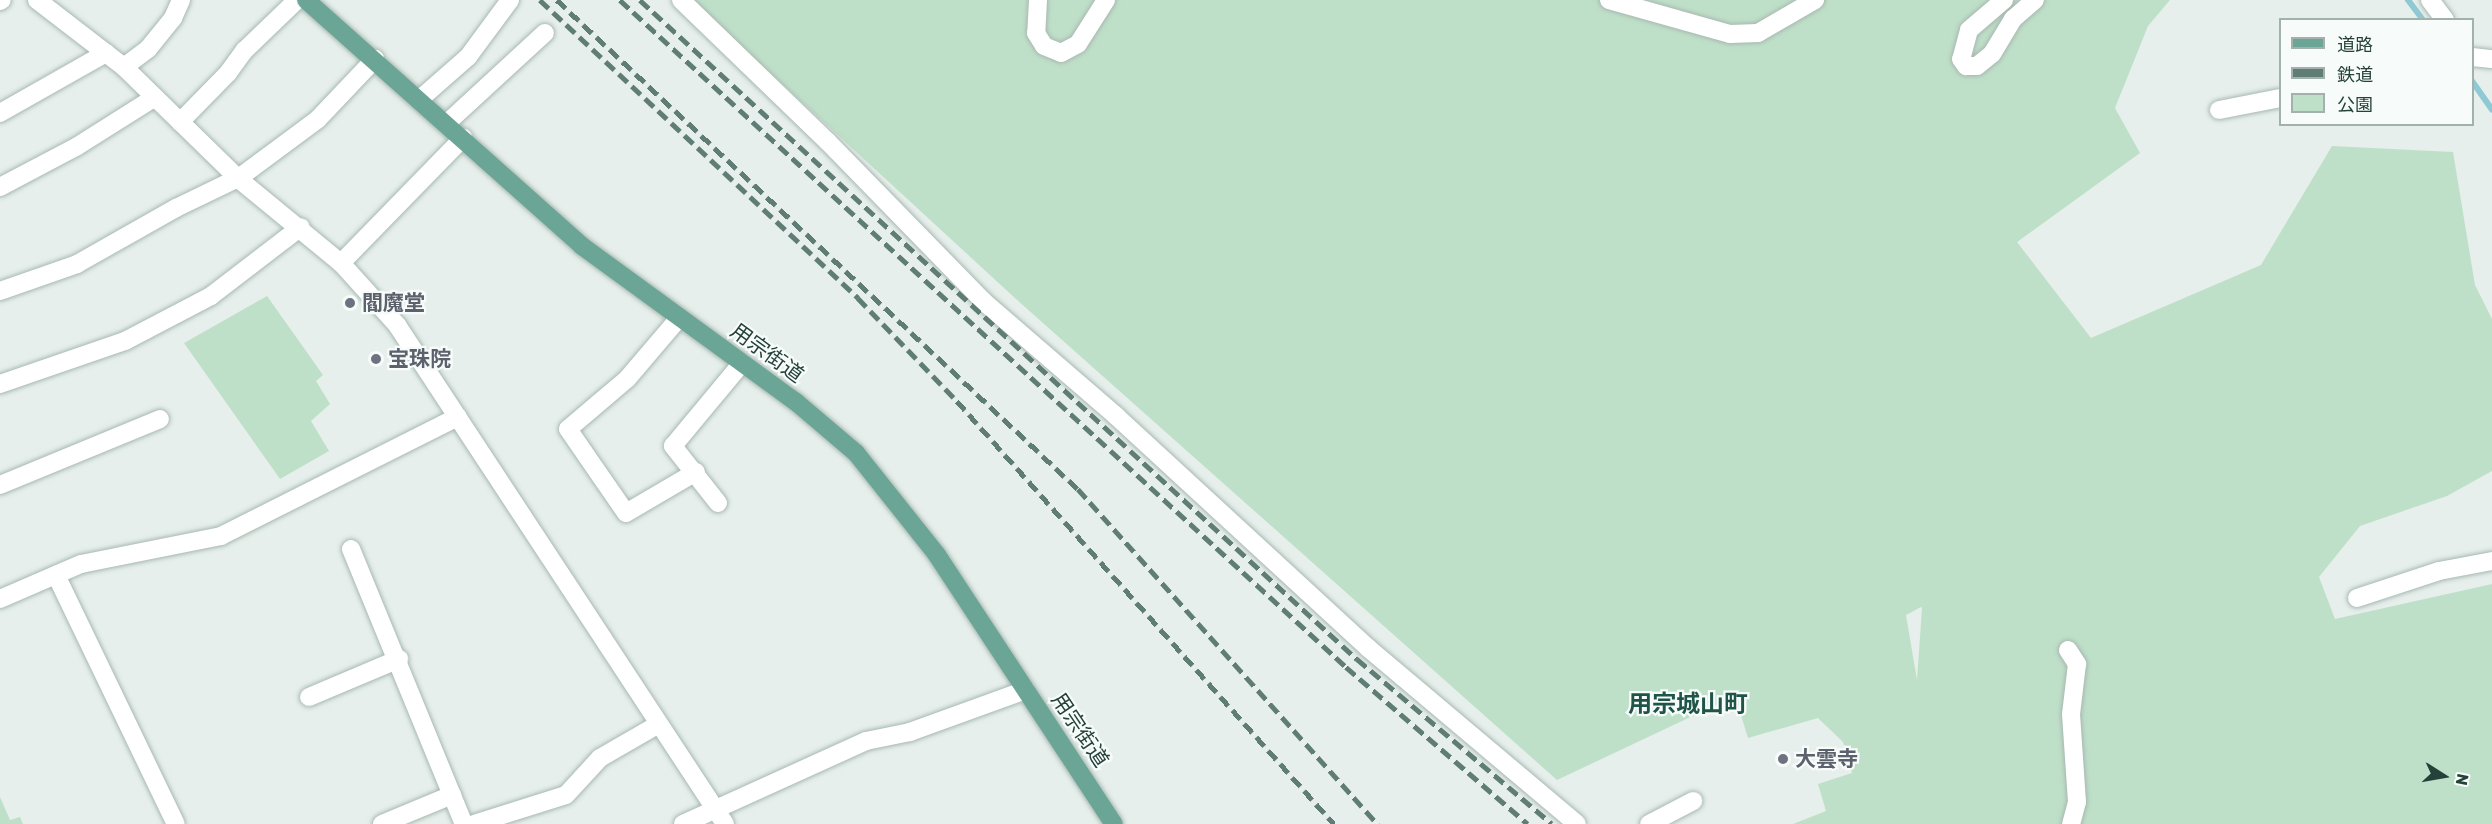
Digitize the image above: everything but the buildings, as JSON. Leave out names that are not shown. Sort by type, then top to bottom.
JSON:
[{"type":"main road","name":"用宗街道","points":[[306,0],[447,123],[582,246],[831,430],[875,474],[937,555],[1114,824]]},
{"type":"street","points":[[37,0],[124,67],[240,177],[302,227],[341,263],[396,325],[719,817]]},
{"type":"street","points":[[124,67],[148,49],[173,18],[181,0]]},
{"type":"street","points":[[180,122],[228,73],[245,50],[297,0]]},
{"type":"street","points":[[420,99],[468,57],[510,0]]},
{"type":"street","points":[[681,0],[828,142],[983,301],[1116,416],[1368,648],[1577,824]]},
{"type":"street","points":[[1038,0],[1036,33],[1044,46],[1061,52],[1078,44],[1106,0]]},
{"type":"street","points":[[1610,0],[1730,34],[1758,33],[1815,0]]},
{"type":"street","points":[[2004,0],[1969,30],[1961,59],[1966,66],[1977,66],[1992,54],[2013,19],[2035,0]]},
{"type":"street","points":[[2430,0],[2444,18]]},
{"type":"street","points":[[447,123],[545,33]]},
{"type":"street","points":[[0,113],[106,53]]},
{"type":"street","points":[[0,291],[78,264],[176,208],[240,177],[318,119],[375,59]]},
{"type":"street","points":[[0,187],[76,147],[155,97]]},
{"type":"street","points":[[2219,110],[2279,98]]},
{"type":"street","points":[[341,263],[463,138]]},
{"type":"street","points":[[0,384],[125,341],[211,296],[302,227]]},
{"type":"street","points":[[678,318],[627,379],[568,429],[626,513],[696,472]]},
{"type":"street","points":[[718,503],[696,472],[673,446],[742,363]]},
{"type":"street","points":[[0,599],[81,564],[188,545],[250,524],[458,417]]},
{"type":"street","points":[[0,485],[160,419]]},
{"type":"street","points":[[351,549],[399,659],[464,824]]},
{"type":"street","points":[[2357,598],[2439,571],[2492,561]]},
{"type":"street","points":[[57,575],[176,824]]},
{"type":"street","points":[[2068,650],[2077,664],[2071,714],[2077,802],[2071,824]]},
{"type":"street","points":[[309,697],[399,659]]},
{"type":"street","points":[[683,824],[719,817],[866,741],[910,732],[1026,690]]},
{"type":"street","points":[[474,824],[566,795],[600,758],[659,724]]},
{"type":"street","points":[[382,824],[452,795]]},
{"type":"street","points":[[1649,824],[1693,801]]},
{"type":"green space","points":[[691,0],[2170,0],[2148,26],[2115,108],[2140,153],[2017,242],[2091,338],[2261,265],[2332,146],[2453,152],[2475,285],[2492,319],[2492,471],[2447,496],[2360,526],[2319,577],[2335,619],[2492,584],[2492,824],[1793,824],[1826,811],[1818,784],[1852,773],[1843,742],[1818,718],[1748,738],[1735,696],[1557,780],[1016,299]],"holes":[[[1922,608],[1917,680],[1906,615]]]},
{"type":"green space","points":[[267,296],[323,375],[316,381],[330,404],[311,421],[329,451],[280,479],[184,343]]},
{"type":"green space","points":[[0,797],[10,820],[20,817],[23,824],[0,824]]},
{"type":"waterway","points":[[2408,0],[2422,18]]},
{"type":"waterway","points":[[2474,84],[2492,110]]},
{"type":"railway","points":[[540,0],[858,298],[957,401],[1334,824]]},
{"type":"railway","points":[[557,0],[1078,489],[1378,824]]},
{"type":"railway","points":[[620,0],[1346,667],[1528,824]]},
{"type":"railway","points":[[640,0],[1357,659],[1552,824]]},
{"type":"place","name":"閻魔堂","points":[[350,303]]},
{"type":"place","name":"宝珠院","points":[[376,359]]},
{"type":"place","name":"大雲寺","points":[[1783,759]]},
{"type":"district","name":"用宗城山町","points":[[1688,705]]}]
